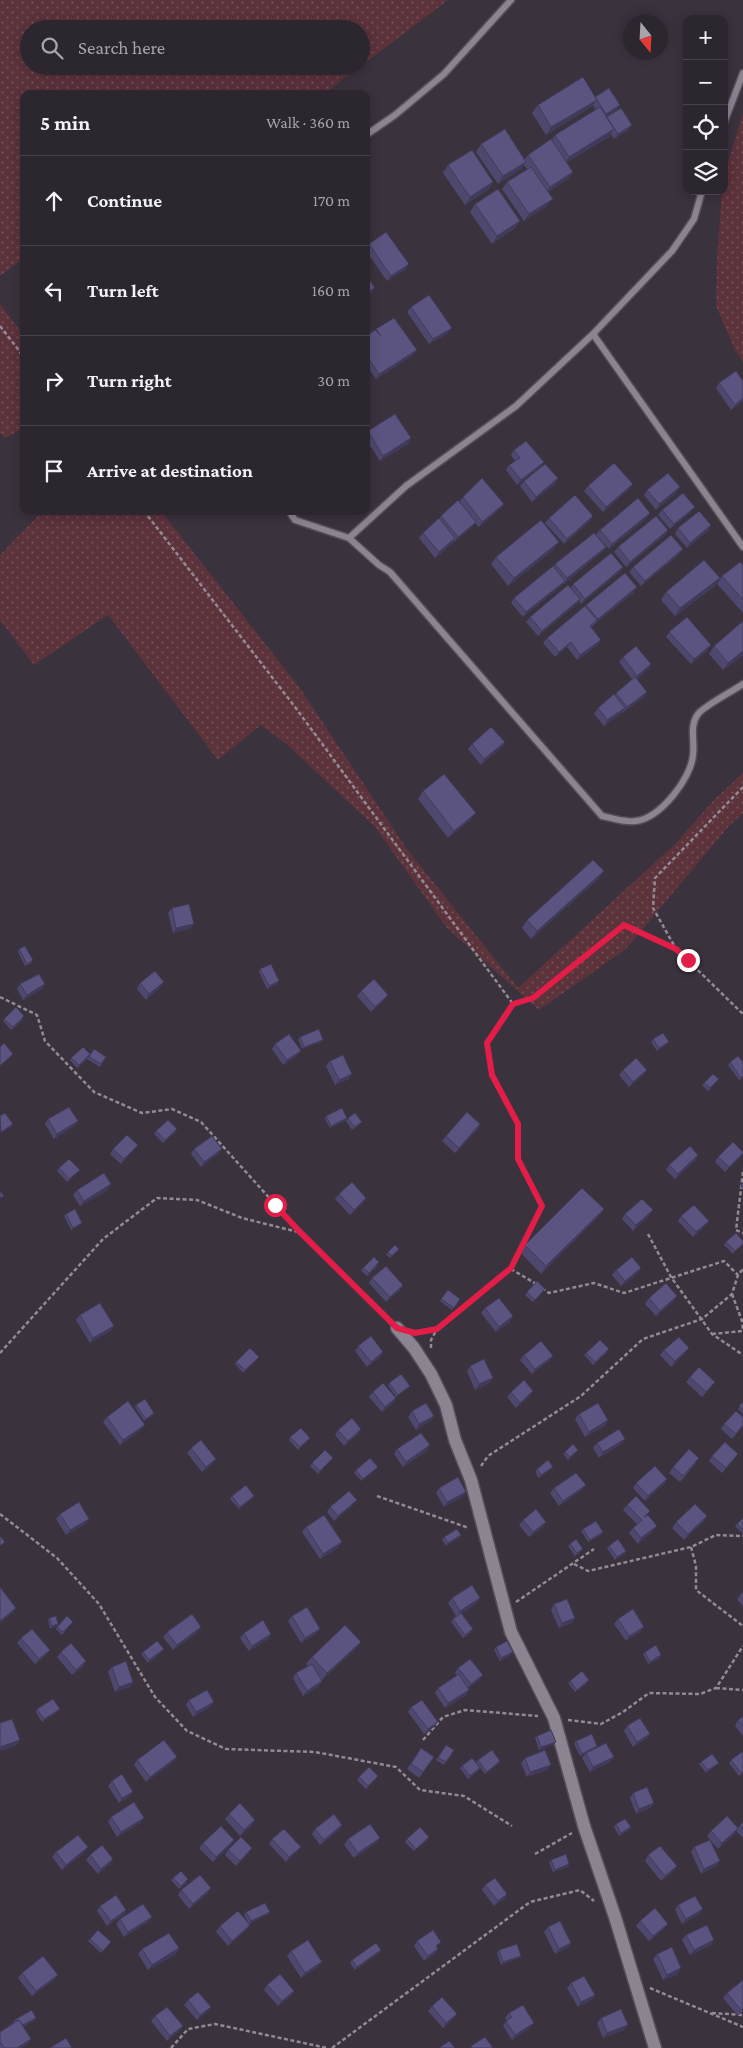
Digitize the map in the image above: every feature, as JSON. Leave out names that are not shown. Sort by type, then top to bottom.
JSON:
[{"type":"street","points":[[397,1328],[414,1348],[435,1382],[446,1406],[455,1440],[471,1480],[487,1535],[504,1610],[511,1632],[554,1718],[584,1826],[615,1917],[655,2048]]},
{"type":"lane","points":[[370,131],[396,115],[444,74],[511,0]]},
{"type":"lane","points":[[728,112],[743,73]]},
{"type":"lane","points":[[349,538],[406,486],[516,406],[592,334],[672,251],[694,219],[701,195]]},
{"type":"lane","points":[[592,334],[743,547]]},
{"type":"lane","points":[[292,515],[295,520],[349,538],[379,565],[390,572],[602,816],[634,822],[648,819],[659,812],[692,767],[694,754],[692,727],[698,714],[743,684]]},
{"type":"path","points":[[0,326],[20,352]]},
{"type":"path","points":[[147,515],[296,707],[513,1004]]},
{"type":"path","points":[[743,787],[654,878],[653,908],[676,949],[743,1014]]},
{"type":"path","points":[[0,997],[37,1016],[45,1041],[94,1092],[142,1113],[172,1109],[202,1122],[300,1232],[397,1328],[415,1333],[437,1329],[511,1268],[542,1206],[518,1159],[518,1124],[492,1075],[487,1043],[513,1004],[533,998],[624,925],[676,949]]},
{"type":"path","points":[[743,1172],[736,1230],[743,1233]]},
{"type":"path","points":[[0,1353],[103,1239],[157,1198],[197,1200],[242,1218],[300,1232]]},
{"type":"path","points":[[648,1234],[671,1277],[712,1334],[743,1355]]},
{"type":"path","points":[[511,1268],[550,1293],[594,1283],[624,1293],[724,1261],[738,1275]]},
{"type":"path","points":[[471,1480],[488,1456],[581,1396],[643,1338],[702,1319],[732,1294],[738,1275],[743,1270]]},
{"type":"path","points":[[712,1334],[743,1331],[742,1321],[732,1294]]},
{"type":"path","points":[[378,1496],[487,1535]]},
{"type":"path","points":[[0,1514],[56,1558],[99,1604],[155,1697],[187,1731],[226,1750],[315,1752],[396,1767],[420,1790],[464,1796],[512,1826]]},
{"type":"path","points":[[574,1564],[588,1571],[691,1547],[716,1535],[743,1536]]},
{"type":"path","points":[[691,1547],[696,1566],[696,1590],[743,1626]]},
{"type":"path","points":[[504,1610],[594,1549]]},
{"type":"path","points":[[716,1688],[743,1646]]},
{"type":"path","points":[[423,1740],[443,1717],[465,1710],[601,1724],[623,1712],[649,1693],[700,1694],[716,1688],[743,1690]]},
{"type":"path","points":[[535,1854],[584,1826]]},
{"type":"path","points":[[332,2048],[530,1902],[580,1890],[615,1917]]},
{"type":"path","points":[[634,1980],[685,2004],[710,2012],[743,2027]]},
{"type":"path","points":[[710,2012],[743,2015]]},
{"type":"path","points":[[171,2048],[188,2029],[215,2024],[327,2048]]},
{"type":"shaded area","points":[[0,0],[448,0],[370,59],[370,20],[20,20],[20,75],[348,75],[329,90],[20,90],[20,261],[0,276]]},
{"type":"shaded area","points":[[743,113],[743,362],[735,350],[716,306],[722,195],[728,195],[728,163]]},
{"type":"shaded area","points":[[0,304],[20,331],[20,430],[5,438],[0,433]]},
{"type":"shaded area","points":[[39,515],[164,515],[300,688],[407,849],[518,988],[675,844],[714,800],[743,773],[743,813],[728,827],[626,949],[539,1010],[447,928],[375,827],[285,743],[261,725],[218,760],[108,615],[34,665],[0,620],[0,555]]},
{"type":"building","points":[[583,77],[597,100],[551,127],[538,105]]},
{"type":"building","points":[[609,88],[620,105],[606,114],[595,97]]},
{"type":"building","points":[[600,107],[614,129],[569,157],[555,135]]},
{"type":"building","points":[[621,108],[632,125],[618,134],[607,117]]},
{"type":"building","points":[[505,129],[526,162],[503,176],[481,144]]},
{"type":"building","points":[[551,139],[573,172],[550,187],[528,155]]},
{"type":"building","points":[[472,150],[493,182],[470,197],[448,165]]},
{"type":"building","points":[[531,167],[553,199],[529,214],[507,182]]},
{"type":"building","points":[[498,189],[520,221],[497,236],[475,204]]},
{"type":"building","points":[[386,232],[409,264],[391,276],[370,243]]},
{"type":"building","points":[[370,281],[375,288],[370,291]]},
{"type":"building","points":[[429,295],[452,328],[433,339],[411,307]]},
{"type":"building","points":[[394,318],[417,350],[379,374],[370,361],[370,333],[375,330],[381,336],[376,329]]},
{"type":"building","points":[[736,371],[743,381],[743,398],[735,405],[719,383]]},
{"type":"building","points":[[395,414],[411,438],[383,456],[370,434],[370,430]]},
{"type":"building","points":[[526,441],[544,462],[521,480],[509,465],[520,458],[514,450]]},
{"type":"building","points":[[614,463],[633,484],[606,507],[588,486]]},
{"type":"building","points":[[545,464],[558,478],[536,497],[524,481]]},
{"type":"building","points":[[668,473],[680,487],[659,504],[647,490]]},
{"type":"building","points":[[482,478],[504,504],[482,522],[463,497]]},
{"type":"building","points":[[683,493],[695,507],[674,524],[662,510]]},
{"type":"building","points":[[575,495],[593,516],[567,539],[549,518]]},
{"type":"building","points":[[638,498],[650,513],[612,544],[600,530]]},
{"type":"building","points":[[458,500],[476,522],[458,537],[441,516]]},
{"type":"building","points":[[699,511],[711,525],[690,543],[678,528]]},
{"type":"building","points":[[656,516],[668,530],[630,562],[618,547]]},
{"type":"building","points":[[439,518],[455,538],[439,552],[423,533]]},
{"type":"building","points":[[541,520],[559,542],[514,578],[496,557]]},
{"type":"building","points":[[594,533],[606,547],[567,578],[555,564]]},
{"type":"building","points":[[671,535],[683,549],[645,581],[633,567]]},
{"type":"building","points":[[611,553],[623,567],[585,599],[573,584]]},
{"type":"building","points":[[704,560],[720,578],[680,608],[666,592]]},
{"type":"building","points":[[740,562],[743,565],[743,600],[722,576]]},
{"type":"building","points":[[553,566],[565,581],[526,612],[514,598]]},
{"type":"building","points":[[625,573],[637,587],[598,619],[586,605]]},
{"type":"building","points":[[568,585],[580,599],[542,631],[530,617]]},
{"type":"building","points":[[585,606],[597,620],[590,626],[601,640],[580,655],[571,642],[559,652],[547,638]]},
{"type":"building","points":[[687,617],[711,645],[694,659],[669,632]]},
{"type":"building","points":[[743,621],[743,651],[728,663],[714,646]]},
{"type":"building","points":[[636,646],[651,664],[637,676],[623,657]]},
{"type":"building","points":[[635,677],[647,692],[627,707],[616,693]]},
{"type":"building","points":[[614,694],[625,708],[607,720],[598,708]]},
{"type":"building","points":[[491,727],[505,742],[484,759],[472,744]]},
{"type":"building","points":[[444,774],[476,813],[454,831],[423,791]]},
{"type":"building","points":[[593,860],[604,871],[537,931],[527,920]]},
{"type":"building","points":[[189,904],[194,924],[176,928],[172,908]]},
{"type":"building","points":[[25,946],[33,960],[27,964],[19,949]]},
{"type":"building","points":[[271,964],[279,981],[269,986],[260,969]]},
{"type":"building","points":[[155,971],[164,982],[149,994],[140,983]]},
{"type":"building","points":[[39,974],[45,984],[27,995],[20,984]]},
{"type":"building","points":[[374,979],[388,995],[375,1007],[361,991]]},
{"type":"building","points":[[16,1007],[24,1016],[13,1027],[4,1019]]},
{"type":"building","points":[[319,1029],[323,1040],[304,1047],[300,1037]]},
{"type":"building","points":[[663,1033],[669,1042],[659,1048],[653,1039]]},
{"type":"building","points":[[289,1034],[301,1051],[287,1060],[275,1044]]},
{"type":"building","points":[[4,1043],[13,1054],[0,1065],[0,1047]]},
{"type":"building","points":[[83,1047],[90,1054],[79,1065],[71,1058]]},
{"type":"building","points":[[94,1049],[106,1057],[101,1064],[89,1057]]},
{"type":"building","points":[[343,1055],[352,1074],[339,1080],[330,1061]]},
{"type":"building","points":[[738,1056],[743,1062],[743,1076],[741,1078],[730,1062]]},
{"type":"building","points":[[636,1058],[647,1070],[633,1082],[623,1070]]},
{"type":"building","points":[[713,1074],[719,1079],[710,1088],[704,1083]]},
{"type":"building","points":[[69,1107],[78,1121],[57,1134],[48,1119]]},
{"type":"building","points":[[342,1108],[347,1118],[331,1126],[326,1116]]},
{"type":"building","points":[[467,1112],[480,1124],[459,1148],[446,1136]]},
{"type":"building","points":[[5,1113],[13,1124],[1,1132],[0,1116]]},
{"type":"building","points":[[355,1113],[362,1122],[354,1127],[348,1118]]},
{"type":"building","points":[[168,1120],[177,1129],[165,1140],[156,1131]]},
{"type":"building","points":[[127,1135],[138,1145],[124,1159],[113,1149]]},
{"type":"building","points":[[212,1136],[222,1149],[204,1162],[194,1149]]},
{"type":"building","points":[[733,1142],[743,1153],[729,1167],[718,1157]]},
{"type":"building","points":[[690,1146],[698,1155],[678,1174],[669,1165]]},
{"type":"building","points":[[69,1159],[80,1170],[69,1179],[59,1168]]},
{"type":"building","points":[[104,1173],[111,1184],[84,1201],[77,1190]]},
{"type":"building","points":[[352,1182],[366,1198],[354,1210],[339,1194]]},
{"type":"building","points":[[582,1188],[604,1209],[546,1266],[525,1245]]},
{"type":"building","points":[[642,1199],[653,1210],[636,1225],[625,1214]]},
{"type":"building","points":[[694,1205],[709,1221],[696,1232],[681,1216]]},
{"type":"building","points":[[75,1209],[82,1223],[73,1228],[66,1214]]},
{"type":"building","points":[[736,1233],[743,1241],[743,1244],[735,1251],[726,1242]]},
{"type":"building","points":[[395,1245],[399,1249],[392,1256],[388,1252]]},
{"type":"building","points":[[374,1257],[379,1262],[369,1273],[363,1268]]},
{"type":"building","points":[[632,1257],[641,1268],[625,1281],[616,1270]]},
{"type":"building","points":[[386,1266],[403,1285],[390,1297],[372,1278]]},
{"type":"building","points":[[537,1281],[545,1289],[535,1300],[527,1292]]},
{"type":"building","points":[[666,1283],[677,1296],[660,1311],[649,1298]]},
{"type":"building","points":[[448,1290],[460,1299],[454,1308],[441,1299]]},
{"type":"building","points":[[499,1298],[513,1316],[499,1327],[485,1308]]},
{"type":"building","points":[[100,1303],[114,1326],[93,1338],[80,1315]]},
{"type":"building","points":[[371,1336],[383,1352],[371,1362],[358,1346]]},
{"type":"building","points":[[679,1337],[689,1348],[675,1361],[664,1350]]},
{"type":"building","points":[[600,1340],[609,1349],[595,1362],[586,1353]]},
{"type":"building","points":[[541,1341],[553,1356],[535,1369],[524,1355]]},
{"type":"building","points":[[250,1348],[259,1357],[245,1370],[236,1362]]},
{"type":"building","points":[[484,1359],[493,1378],[479,1384],[470,1366]]},
{"type":"building","points":[[699,1367],[715,1382],[706,1392],[690,1377]]},
{"type":"building","points":[[401,1374],[410,1386],[398,1395],[389,1383]]},
{"type":"building","points":[[524,1380],[533,1391],[520,1403],[511,1392]]},
{"type":"building","points":[[383,1383],[396,1398],[385,1407],[373,1392]]},
{"type":"building","points":[[145,1399],[154,1413],[146,1419],[136,1405]]},
{"type":"building","points":[[128,1401],[145,1425],[123,1440],[107,1417]]},
{"type":"building","points":[[743,1402],[743,1410],[739,1406]]},
{"type":"building","points":[[426,1403],[434,1416],[419,1424],[412,1411]]},
{"type":"building","points":[[598,1403],[608,1420],[589,1432],[579,1414]]},
{"type":"building","points":[[736,1411],[743,1417],[743,1425],[736,1434],[724,1424]]},
{"type":"building","points":[[352,1418],[361,1429],[348,1441],[338,1430]]},
{"type":"building","points":[[301,1428],[310,1438],[300,1447],[290,1437]]},
{"type":"building","points":[[619,1429],[625,1439],[603,1452],[597,1443]]},
{"type":"building","points":[[421,1433],[430,1445],[406,1462],[397,1449]]},
{"type":"building","points":[[201,1440],[216,1459],[206,1467],[191,1448]]},
{"type":"building","points":[[725,1442],[738,1454],[726,1468],[712,1456]]},
{"type":"building","points":[[573,1444],[578,1450],[570,1457],[565,1452]]},
{"type":"building","points":[[689,1449],[699,1458],[683,1476],[673,1467]]},
{"type":"building","points":[[325,1450],[333,1458],[320,1471],[312,1463]]},
{"type":"building","points":[[370,1458],[378,1467],[363,1479],[356,1470]]},
{"type":"building","points":[[548,1460],[553,1467],[541,1475],[537,1469]]},
{"type":"building","points":[[655,1466],[667,1479],[648,1496],[636,1483]]},
{"type":"building","points":[[576,1473],[586,1485],[563,1501],[554,1488]]},
{"type":"building","points":[[458,1477],[466,1492],[447,1502],[439,1488]]},
{"type":"building","points":[[246,1485],[254,1496],[240,1507],[232,1496]]},
{"type":"building","points":[[349,1491],[357,1500],[338,1516],[330,1507]]},
{"type":"building","points":[[636,1496],[650,1511],[644,1517],[648,1515],[657,1526],[641,1538],[633,1528],[642,1520],[627,1505]]},
{"type":"building","points":[[79,1502],[89,1519],[70,1530],[60,1514]]},
{"type":"building","points":[[695,1504],[707,1516],[688,1534],[676,1522]]},
{"type":"building","points":[[536,1509],[546,1522],[533,1532],[523,1520]]},
{"type":"building","points":[[324,1515],[342,1542],[323,1554],[306,1527]]},
{"type":"building","points":[[743,1518],[743,1530],[737,1524]]},
{"type":"building","points":[[596,1521],[603,1532],[590,1540],[583,1529]]},
{"type":"building","points":[[457,1529],[461,1535],[448,1543],[444,1537]]},
{"type":"building","points":[[0,1536],[5,1542],[0,1546]]},
{"type":"building","points":[[576,1539],[583,1549],[577,1553],[570,1544]]},
{"type":"building","points":[[618,1539],[626,1551],[617,1557],[609,1546]]},
{"type":"building","points":[[472,1585],[480,1598],[460,1611],[452,1598]]},
{"type":"building","points":[[0,1587],[16,1608],[0,1621]]},
{"type":"building","points":[[567,1599],[575,1618],[562,1623],[554,1604]]},
{"type":"building","points":[[307,1607],[320,1629],[305,1638],[292,1616]]},
{"type":"building","points":[[633,1609],[644,1627],[629,1636],[618,1619]]},
{"type":"building","points":[[461,1613],[473,1629],[465,1635],[453,1619]]},
{"type":"building","points":[[192,1614],[201,1627],[177,1645],[167,1632]]},
{"type":"building","points":[[56,1616],[58,1624],[52,1626],[49,1618]]},
{"type":"building","points":[[67,1616],[73,1622],[63,1632],[57,1627]]},
{"type":"building","points":[[263,1620],[271,1634],[252,1646],[244,1633]]},
{"type":"building","points":[[345,1625],[361,1642],[327,1673],[312,1657]]},
{"type":"building","points":[[32,1629],[50,1650],[39,1659],[21,1638]]},
{"type":"building","points":[[157,1641],[164,1649],[149,1660],[143,1652]]},
{"type":"building","points":[[507,1641],[513,1652],[501,1658],[496,1647]]},
{"type":"building","points":[[71,1643],[86,1661],[76,1670],[61,1652]]},
{"type":"building","points":[[656,1645],[661,1655],[650,1662],[645,1652]]},
{"type":"building","points":[[470,1659],[483,1675],[471,1684],[458,1668]]},
{"type":"building","points":[[126,1661],[133,1682],[119,1687],[112,1667]]},
{"type":"building","points":[[312,1664],[322,1681],[307,1691],[296,1673]]},
{"type":"building","points":[[582,1671],[589,1680],[577,1690],[570,1681]]},
{"type":"building","points":[[459,1674],[469,1690],[448,1703],[438,1688]]},
{"type":"building","points":[[207,1690],[214,1702],[196,1712],[189,1700]]},
{"type":"building","points":[[53,1699],[60,1709],[44,1719],[37,1709]]},
{"type":"building","points":[[422,1700],[438,1722],[428,1729],[411,1707]]},
{"type":"building","points":[[743,1717],[743,1726],[738,1720]]},
{"type":"building","points":[[640,1718],[650,1734],[637,1742],[627,1726]]},
{"type":"building","points":[[12,1719],[20,1740],[0,1747],[0,1723]]},
{"type":"building","points":[[551,1730],[556,1742],[541,1747],[537,1736]]},
{"type":"building","points":[[592,1734],[597,1746],[582,1754],[576,1741]]},
{"type":"building","points":[[164,1740],[177,1757],[150,1777],[137,1760]]},
{"type":"building","points":[[606,1743],[614,1757],[593,1767],[586,1753]]},
{"type":"building","points":[[446,1745],[454,1750],[446,1762],[438,1758]]},
{"type":"building","points":[[421,1748],[434,1757],[423,1772],[411,1764]]},
{"type":"building","points":[[492,1750],[500,1761],[487,1772],[478,1760]]},
{"type":"building","points":[[545,1750],[551,1765],[530,1772],[525,1758]]},
{"type":"building","points":[[742,1752],[743,1772],[741,1773],[731,1760]]},
{"type":"building","points":[[712,1754],[719,1763],[708,1770],[701,1762]]},
{"type":"building","points":[[472,1758],[480,1768],[470,1776],[462,1766]]},
{"type":"building","points":[[369,1767],[378,1776],[368,1786],[359,1777]]},
{"type":"building","points":[[122,1774],[133,1792],[122,1798],[112,1781]]},
{"type":"building","points":[[647,1787],[654,1803],[639,1809],[633,1793]]},
{"type":"building","points":[[134,1802],[144,1818],[121,1832],[111,1817]]},
{"type":"building","points":[[240,1803],[255,1820],[244,1830],[229,1814]]},
{"type":"building","points":[[334,1814],[342,1825],[324,1840],[315,1829]]},
{"type":"building","points":[[727,1816],[738,1828],[722,1843],[711,1831]]},
{"type":"building","points":[[625,1819],[631,1827],[621,1833],[616,1824]]},
{"type":"building","points":[[370,1824],[380,1838],[358,1853],[348,1839]]},
{"type":"building","points":[[221,1826],[234,1840],[216,1857],[203,1843]]},
{"type":"building","points":[[420,1827],[429,1837],[416,1849],[407,1839]]},
{"type":"building","points":[[284,1829],[301,1847],[289,1857],[272,1839]]},
{"type":"building","points":[[78,1835],[88,1847],[66,1865],[56,1852]]},
{"type":"building","points":[[241,1837],[252,1848],[240,1861],[228,1850]]},
{"type":"building","points":[[710,1840],[720,1861],[704,1869],[694,1847]]},
{"type":"building","points":[[102,1845],[113,1859],[101,1869],[90,1855]]},
{"type":"building","points":[[660,1846],[677,1866],[665,1876],[648,1855]]},
{"type":"building","points":[[566,1854],[569,1864],[555,1870],[551,1860]]},
{"type":"building","points":[[181,1871],[188,1879],[181,1886],[173,1878]]},
{"type":"building","points":[[200,1875],[211,1888],[193,1904],[181,1890]]},
{"type":"building","points":[[495,1878],[507,1894],[498,1901],[485,1885]]},
{"type":"building","points":[[116,1895],[126,1910],[111,1921],[100,1906]]},
{"type":"building","points":[[695,1896],[703,1909],[686,1919],[678,1905]]},
{"type":"building","points":[[265,1903],[270,1912],[251,1921],[246,1912]]},
{"type":"building","points":[[143,1904],[152,1917],[128,1932],[120,1919]]},
{"type":"building","points":[[655,1908],[668,1924],[653,1936],[640,1921]]},
{"type":"building","points":[[238,1911],[250,1925],[232,1941],[220,1926]]},
{"type":"building","points":[[560,1921],[571,1943],[559,1949],[548,1927]]},
{"type":"building","points":[[707,1925],[714,1940],[694,1950],[686,1935]]},
{"type":"building","points":[[98,1930],[111,1942],[103,1951],[90,1939]]},
{"type":"building","points":[[433,1930],[441,1942],[436,1946],[438,1949],[428,1956],[417,1941]]},
{"type":"building","points":[[169,1933],[179,1948],[152,1965],[142,1949]]},
{"type":"building","points":[[308,1940],[322,1962],[305,1973],[291,1951]]},
{"type":"building","points":[[376,1943],[381,1950],[357,1967],[352,1960]]},
{"type":"building","points":[[517,1944],[521,1956],[503,1962],[499,1950]]},
{"type":"building","points":[[672,1947],[681,1968],[667,1975],[657,1954]]},
{"type":"building","points":[[43,1956],[58,1975],[36,1991],[22,1973]]},
{"type":"building","points":[[280,1974],[294,1991],[282,2001],[267,1985]]},
{"type":"building","points":[[584,1976],[595,1995],[581,2002],[571,1983]]},
{"type":"building","points":[[743,1980],[743,2009],[741,2010],[727,1993]]},
{"type":"building","points":[[198,1992],[211,2007],[200,2015],[188,2000]]},
{"type":"building","points":[[442,1997],[457,2014],[446,2023],[432,2006]]},
{"type":"building","points":[[523,2005],[534,2023],[515,2035],[506,2021],[512,2017],[509,2013]]},
{"type":"building","points":[[167,2007],[183,2026],[170,2036],[155,2016]]},
{"type":"building","points":[[621,2009],[628,2025],[607,2033],[601,2018]]},
{"type":"building","points":[[32,2010],[36,2018],[23,2025],[19,2020],[17,2021],[16,2019]]},
{"type":"building","points":[[19,2020],[31,2039],[17,2048],[4,2048],[0,2041],[0,2032]]},
{"type":"building","points":[[485,2037],[493,2048],[472,2048],[471,2046]]},
{"type":"building","points":[[66,2038],[72,2048],[50,2048]]},
{"type":"building","points":[[449,2041],[455,2048],[439,2048]]},
{"type":"route","points":[[275,1205],[397,1328],[415,1333],[437,1329],[511,1268],[542,1206],[518,1159],[518,1124],[492,1075],[487,1043],[513,1004],[533,998],[624,925],[676,949],[688,960]]}]
